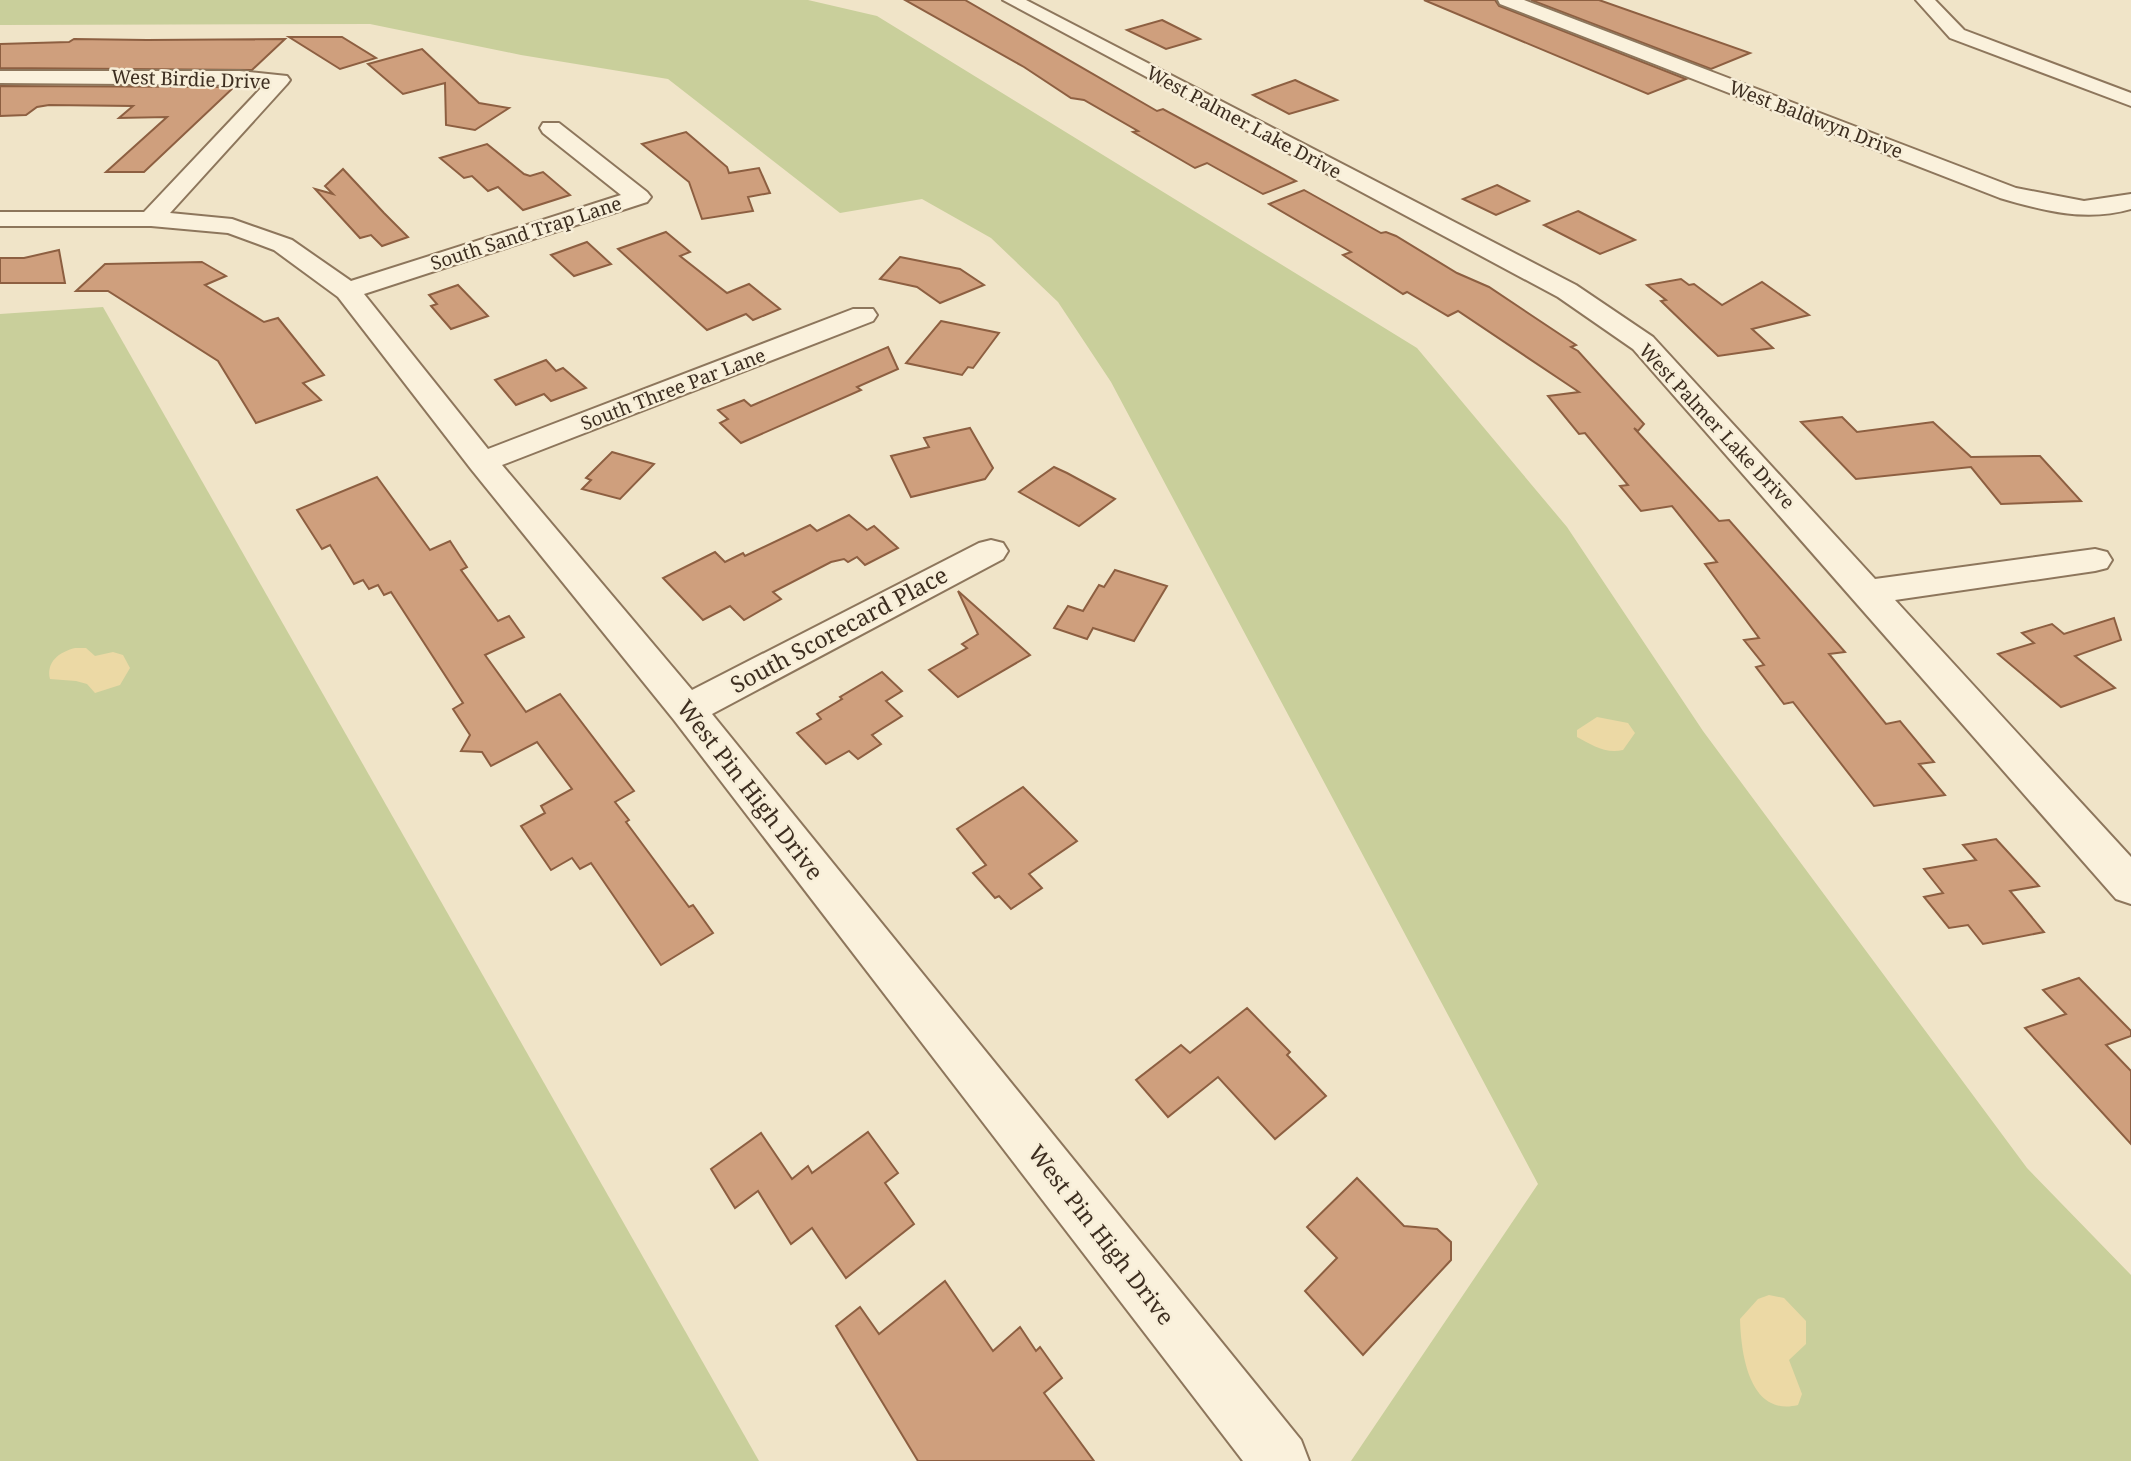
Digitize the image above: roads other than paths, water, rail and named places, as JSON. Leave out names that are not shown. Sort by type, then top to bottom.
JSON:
[{"type":"street","name":"West Palmer Lake Drive","points":[[1012,0],[1567,292],[1643,343],[2131,886]]},
{"type":"street","name":"West Baldwyn Drive","points":[[1507,0],[2008,193],[2067,209],[2112,208],[2131,201]]},
{"type":"street","points":[[1926,0],[1957,34],[2131,100]]},
{"type":"street","name":"West Birdie Drive","points":[[0,77],[240,77],[280,80],[151,219]]},
{"type":"street","name":"South Sand Trap Lane","points":[[347,290],[639,197],[551,128]]},
{"type":"street","name":"West Pin High Drive","points":[[0,219],[151,219],[232,226],[283,244],[347,290],[482,462],[687,710],[1280,1461]]},
{"type":"street","name":"South Three Par Lane","points":[[482,462],[863,315]]},
{"type":"street","name":"South Scorecard Place","points":[[687,710],[991,551]]},
{"type":"street","points":[[1868,592],[2095,560]]}]
